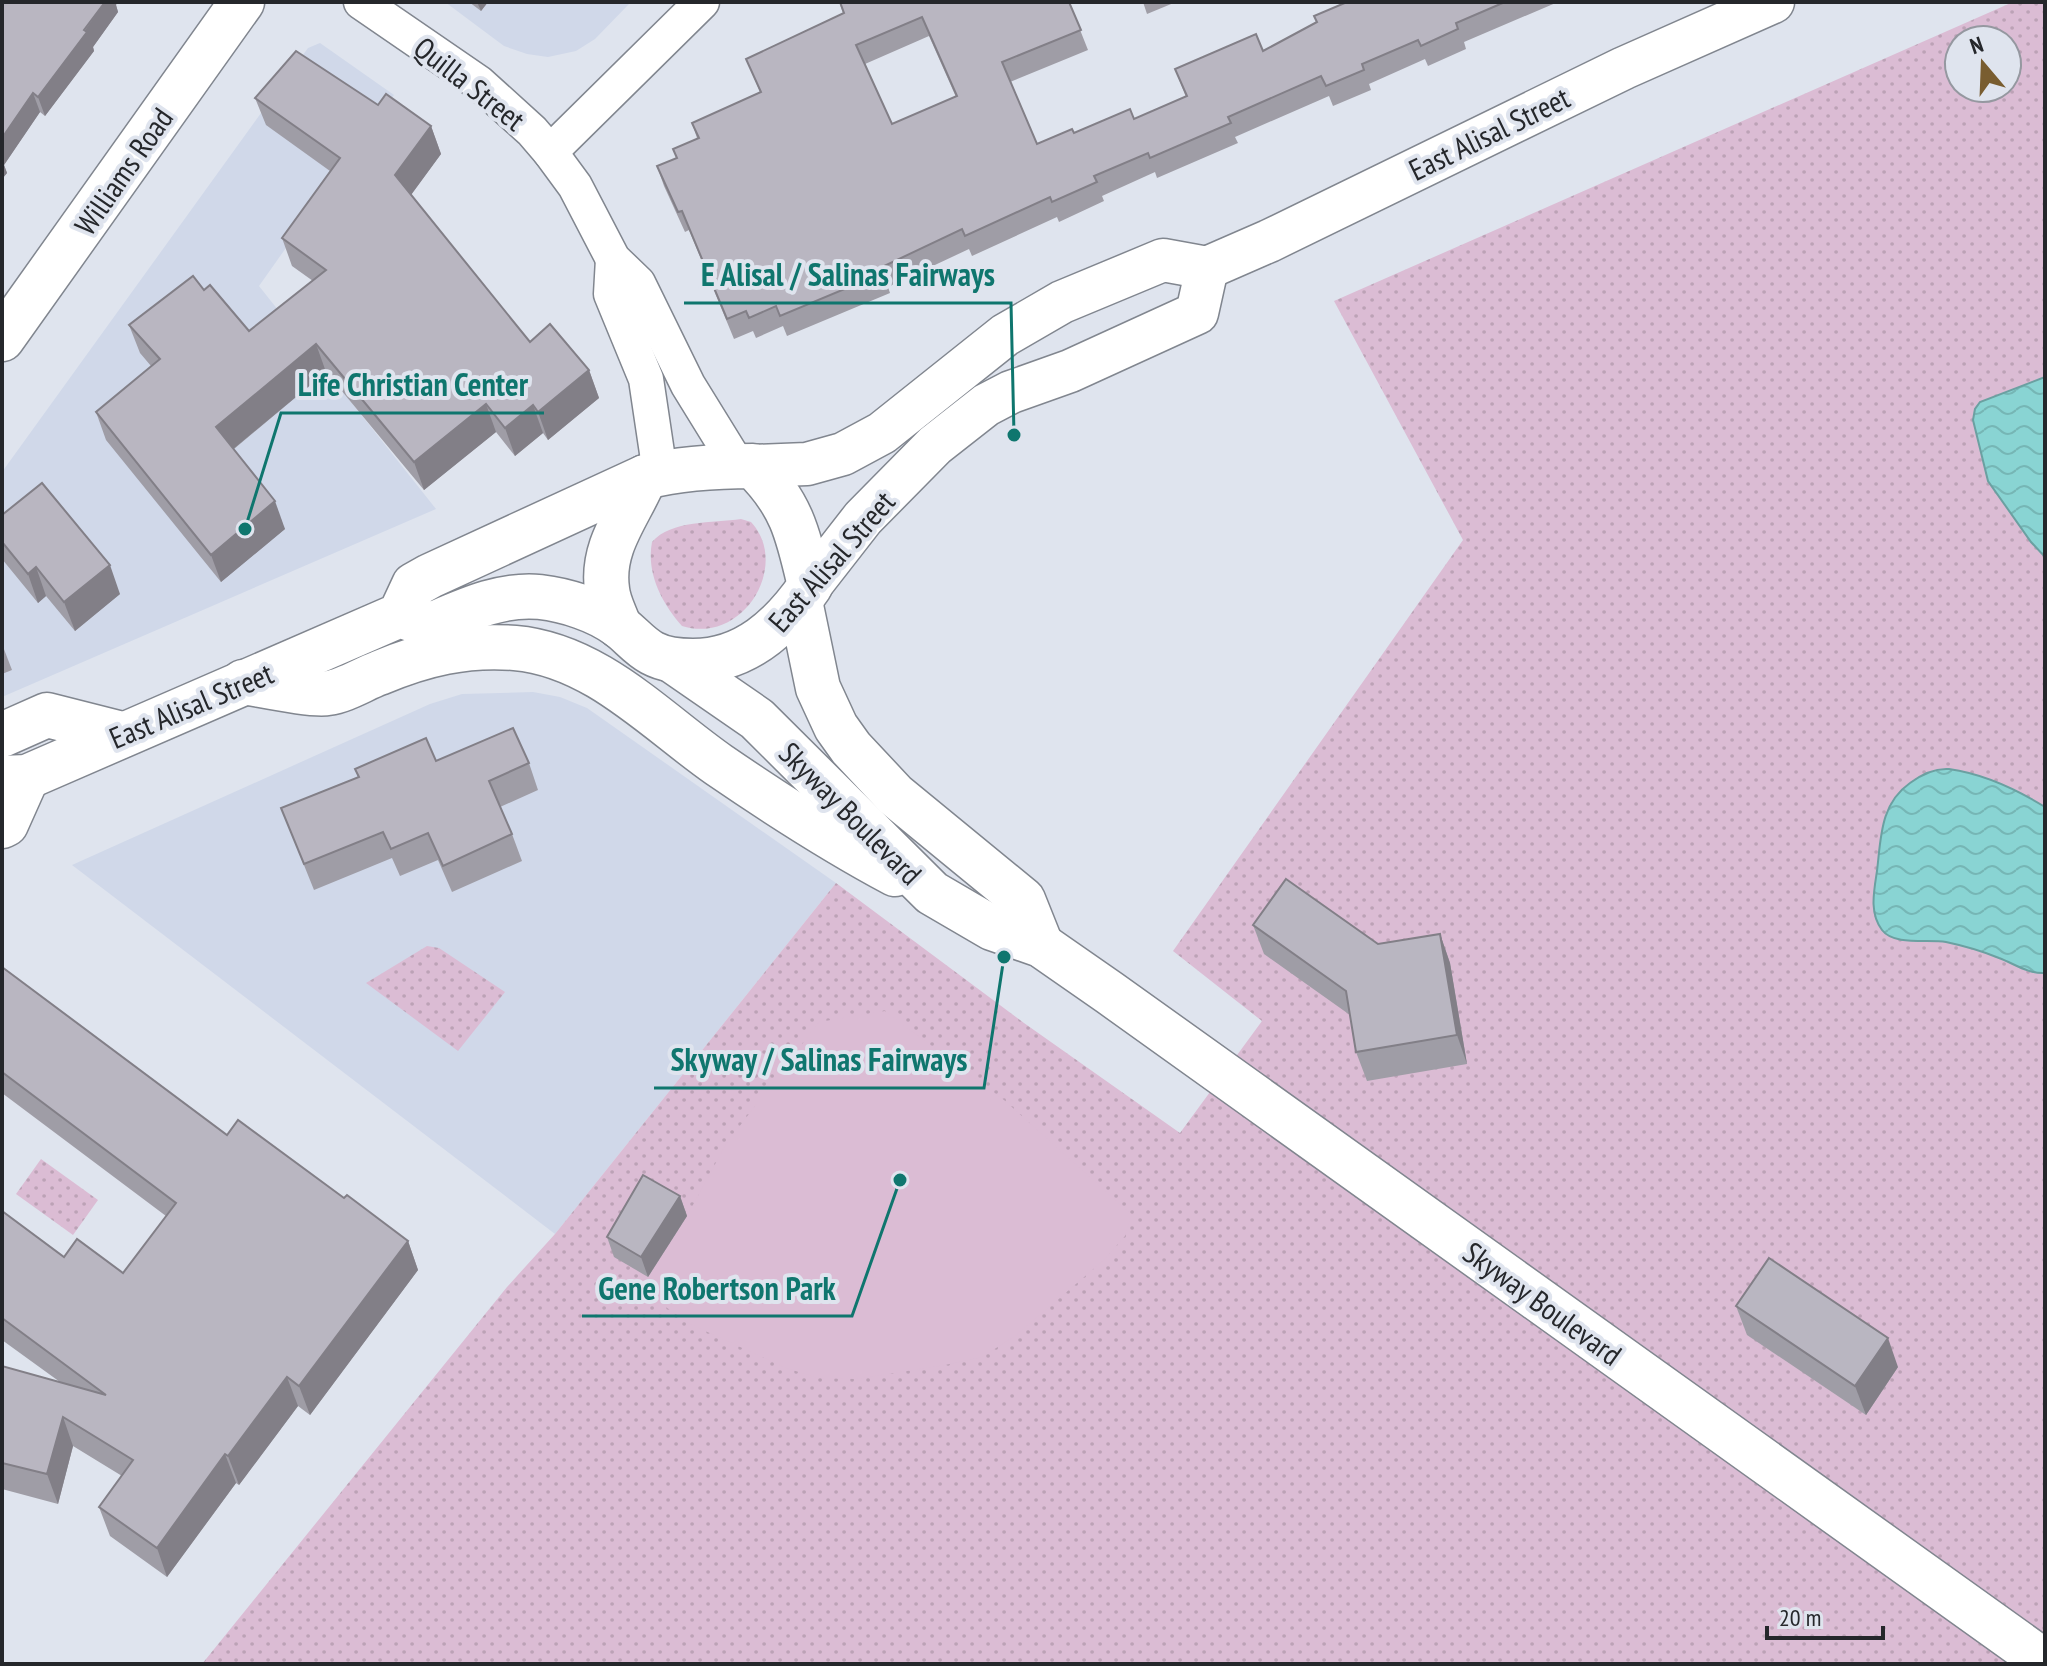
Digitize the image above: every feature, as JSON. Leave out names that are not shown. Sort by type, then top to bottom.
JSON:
[{"type":"main road","name":"Williams Road","points":[[2,339],[242,2]]},
{"type":"main road","name":"East Alisal Street","points":[[2,826],[6,824],[15,778],[400,615],[414,585],[652,475],[698,467],[745,466]]},
{"type":"main road","name":"Skyway Boulevard","points":[[745,466],[766,479],[786,505],[795,528],[818,688],[836,727],[851,748],[895,795],[1023,900],[1041,945]]},
{"type":"main road","points":[[619,626],[607,592],[606,567],[611,544],[652,475]]},
{"type":"main road","name":"East Alisal Street","points":[[400,615],[429,626],[467,609],[526,596],[581,606],[619,626],[644,648],[673,661],[712,661],[742,652],[764,638],[805,593]]},
{"type":"main road","points":[[243,682],[327,694],[408,661],[446,650],[481,647],[534,651],[576,665],[605,680],[703,754],[831,840],[932,893]]},
{"type":"main road","name":"Skyway Boulevard","points":[[673,661],[757,719],[932,893],[992,928],[1041,945],[2045,1662]]},
{"type":"main road","points":[[2,735],[47,715],[122,734]]},
{"type":"street","name":"Quilla Street","points":[[361,2],[479,83],[532,131],[550,152],[575,186],[613,259],[638,283],[688,385],[745,466]]},
{"type":"street","points":[[550,152],[702,2]]},
{"type":"street","name":"East Alisal Street","points":[[745,466],[807,464],[861,446],[882,433],[1005,335],[1062,302],[1163,260],[1207,268],[1624,68],[1773,2]]},
{"type":"street","name":"Quilla Street","points":[[613,259],[611,294],[646,379],[652,475]]},
{"type":"street","name":"East Alisal Street","points":[[805,593],[863,518],[935,445],[986,405],[1011,392],[1070,371],[1197,313],[1207,268]]},
{"type":"street","points":[[1107,282],[1121,291],[1132,305],[1137,320],[1138,341]]},
{"type":"shaded area","points":[[445,2],[631,2],[595,39],[576,51],[548,57],[504,46]]},
{"type":"shaded area","points":[[2013,2],[2045,2],[2045,1664],[202,1664],[507,1287],[555,1234],[836,883],[1024,1023],[1180,1133],[1262,1021],[1173,951],[1463,540],[1334,301],[1943,33],[1943,104],[2023,104],[2023,24],[1963,24]]},
{"type":"shaded area","points":[[320,43],[394,95],[259,286],[436,509],[2,697],[2,472],[308,48]]},
{"type":"shaded area","points":[[741,519],[751,522],[762,540],[766,559],[763,579],[754,597],[741,613],[724,624],[704,629],[682,626],[657,587],[651,565],[652,542],[681,526]]},
{"type":"shaded area","points":[[533,692],[560,697],[587,708],[836,883],[555,1234],[72,865],[430,704],[462,694]]},
{"type":"shaded area","points":[[427,946],[439,948],[505,992],[458,1051],[366,983]]},
{"type":"shaded area","points":[[885,1011],[1004,1100],[1132,1215],[1125,1236],[1104,1260],[1015,1336],[982,1357],[856,1379],[818,1378],[786,1368],[690,1324],[653,1298],[648,1289],[648,1277],[687,1216],[726,1144],[819,1022]]},
{"type":"shaded area","points":[[41,1159],[98,1200],[73,1235],[16,1194]]},
{"type":"water","points":[[2045,377],[2045,557],[1988,481],[1973,420],[1980,402]]},
{"type":"water","points":[[1949,769],[1999,783],[2045,807],[2045,973],[2027,970],[1986,953],[1953,944],[1895,938],[1887,935],[1878,923],[1874,894],[1887,811],[1900,791],[1915,780],[1933,771]]},
{"type":"building","points":[[2,2],[105,2],[84,30],[87,32],[38,97],[33,93],[2,138]]},
{"type":"building","points":[[840,2],[1069,2],[1081,30],[1002,62],[1037,144],[1072,129],[1074,133],[1130,109],[1134,119],[1187,96],[1175,69],[1256,34],[1263,51],[1317,22],[1314,16],[1347,2],[1505,2],[1456,23],[1458,29],[1421,46],[1418,40],[1362,64],[1364,70],[1326,86],[1321,76],[1228,117],[1231,123],[1150,158],[1148,153],[1094,176],[1097,182],[1052,202],[1050,197],[965,236],[962,229],[880,268],[883,273],[780,316],[776,306],[749,318],[746,311],[727,319],[682,211],[678,212],[657,166],[677,158],[673,149],[699,138],[692,123],[761,92],[746,59],[844,13]],"holes":[[[922,17],[957,96],[892,124],[856,45]]]},
{"type":"building","points":[[296,51],[378,105],[386,94],[431,126],[395,175],[530,342],[550,324],[589,370],[538,412],[533,405],[505,428],[486,404],[414,462],[316,344],[216,427],[275,501],[211,555],[96,412],[160,359],[129,325],[193,276],[204,290],[210,285],[249,331],[326,270],[282,238],[340,158],[255,98]]},
{"type":"building","points":[[42,483],[110,565],[64,602],[36,567],[28,574],[2,542],[2,515]]},
{"type":"building","points":[[513,728],[529,763],[489,781],[512,834],[443,866],[428,833],[391,849],[383,832],[304,864],[281,808],[359,777],[355,769],[426,738],[436,761]]},
{"type":"building","points":[[1286,879],[1378,944],[1440,934],[1457,1035],[1356,1052],[1346,991],[1253,925]]},
{"type":"building","points":[[2,967],[227,1135],[238,1120],[408,1241],[299,1386],[287,1377],[228,1456],[225,1454],[157,1548],[99,1507],[133,1460],[63,1417],[47,1474],[2,1463],[2,1366],[106,1395],[2,1318],[2,1211],[64,1257],[77,1239],[123,1273],[176,1203],[2,1072]]},
{"type":"building","points":[[643,1175],[680,1196],[641,1257],[607,1237]]},
{"type":"building","points":[[1769,1258],[1888,1338],[1855,1386],[1736,1306]]},
{"type":"place","name":"E Alisal / Salinas Fairways","points":[[1014,435]]},
{"type":"place","name":"Life Christian Center","points":[[245,529]]},
{"type":"place","name":"Skyway / Salinas Fairways","points":[[1004,957]]},
{"type":"place","name":"Gene Robertson Park","points":[[900,1180]]}]
